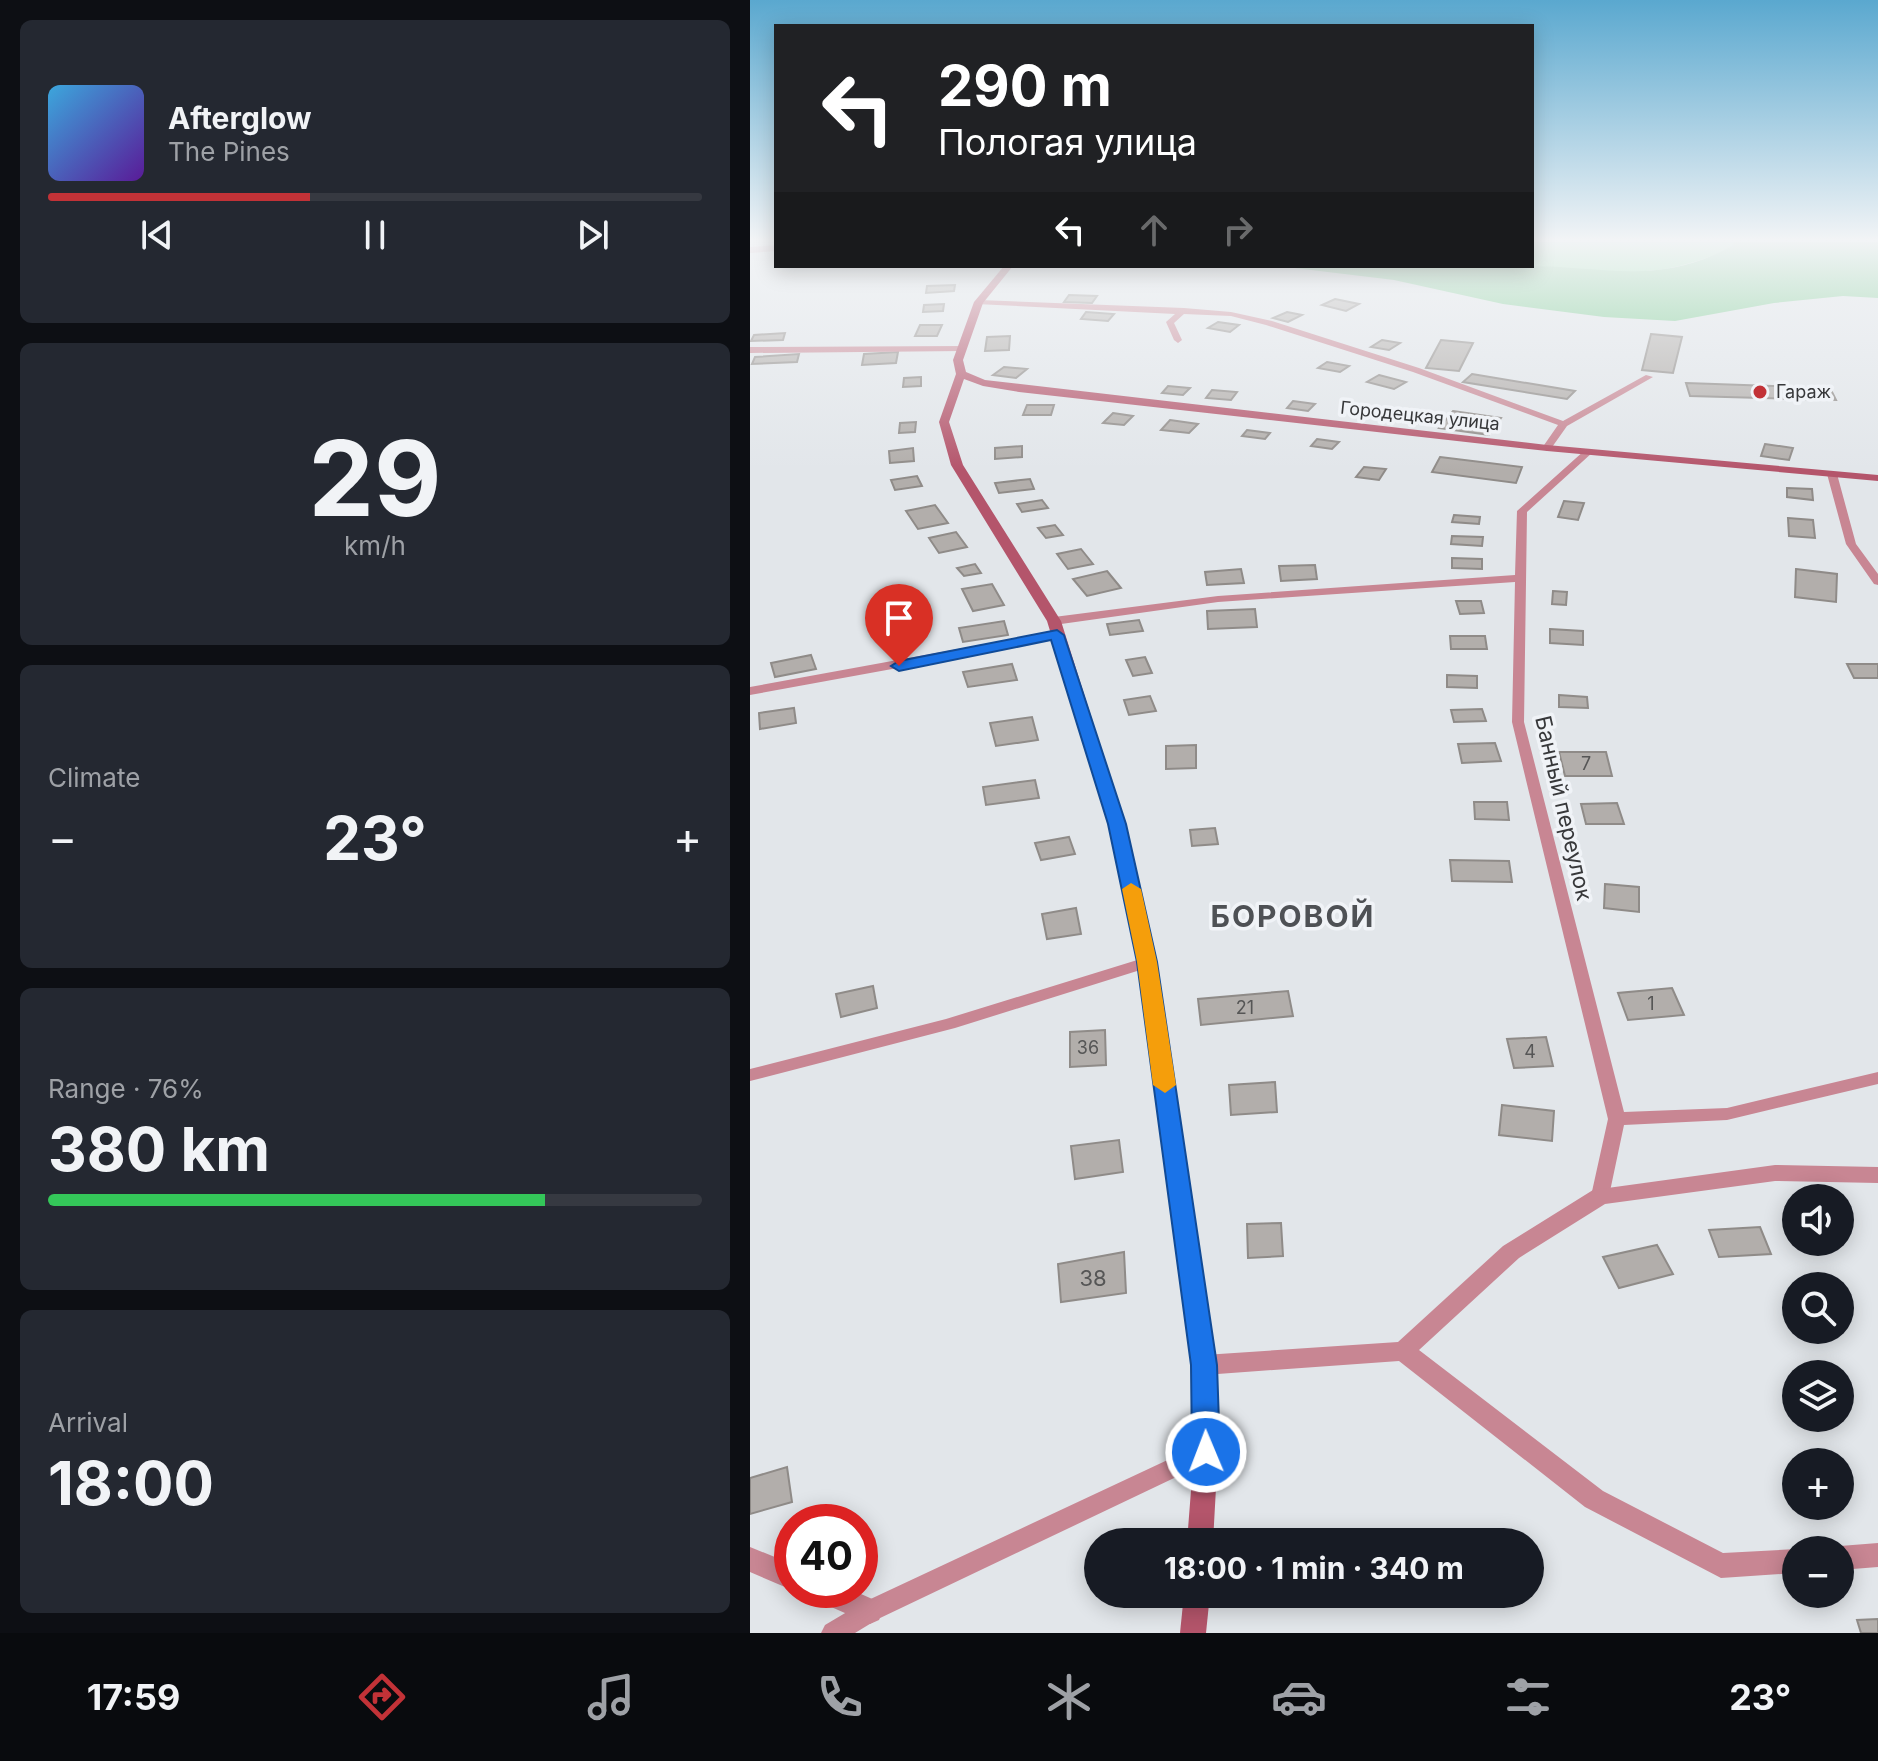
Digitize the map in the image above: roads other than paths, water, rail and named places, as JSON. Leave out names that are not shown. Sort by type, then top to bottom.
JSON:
[{"type":"street","points":[[973,318],[958,360],[961,374],[944,422],[957,465],[1055,628],[1117,824],[1147,962],[1204,1365],[1206,1452],[1201,1528]]},
{"type":"street","name":"Городецкая улица","points":[[961,374],[983,383],[1019,389],[1547,448],[1878,478]]},
{"type":"street","points":[[750,691],[1055,628]]},
{"type":"street","points":[[1204,1365],[1403,1351],[1511,1252],[1600,1196],[1775,1173],[1878,1175]]},
{"type":"street","points":[[1403,1351],[1594,1499],[1721,1566],[1782,1562]]},
{"type":"street","points":[[1854,1557],[1878,1555]]},
{"type":"street","points":[[750,1559],[774,1569]]},
{"type":"street","points":[[863,1608],[870,1611]]},
{"type":"street","points":[[1193,1633],[1196,1608]]},
{"type":"lane","points":[[1174,318],[1170,322],[1178,340]]},
{"type":"lane","points":[[1249,318],[1416,370],[1564,424]]},
{"type":"lane","points":[[750,350],[962,348]]},
{"type":"lane","points":[[1547,448],[1564,424],[1649,377]]},
{"type":"lane","name":"Банный переулок","points":[[1588,452],[1522,511],[1518,578],[1518,722],[1617,1119],[1600,1196]]},
{"type":"lane","points":[[1832,474],[1851,544],[1878,582]]},
{"type":"lane","points":[[1055,628],[1218,599],[1518,578]]},
{"type":"lane","points":[[750,1075],[949,1024],[1147,962]]},
{"type":"lane","points":[[1617,1119],[1727,1114],[1878,1078]]},
{"type":"lane","points":[[833,1633],[870,1611],[1206,1452]]},
{"type":"place","name":"Гараж","points":[[1760,392]]},
{"type":"district","name":"БОРОВОЙ","points":[[1293,917]]}]
